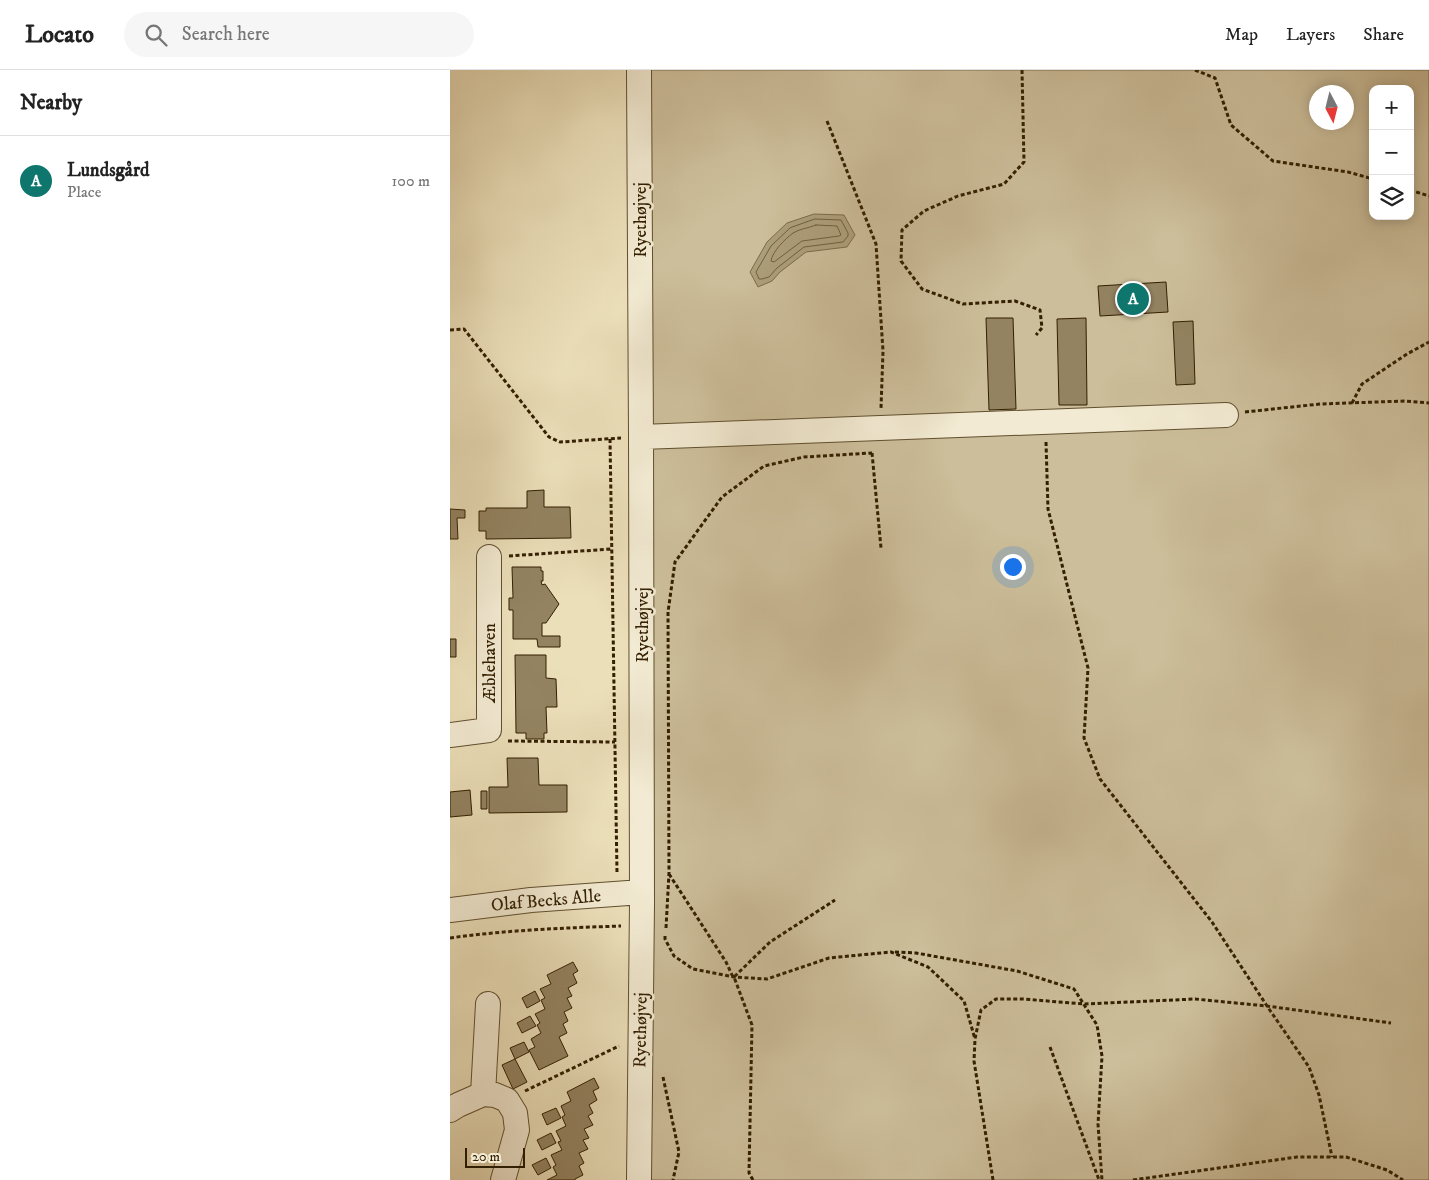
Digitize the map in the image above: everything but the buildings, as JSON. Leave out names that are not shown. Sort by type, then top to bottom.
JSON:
[{"type":"street","name":"Ryethøjvej","points":[[639,70],[642,892],[639,1180]]},
{"type":"street","points":[[641,437],[1226,415]]},
{"type":"street","name":"Æblehaven","points":[[489,557],[489,730]]},
{"type":"street","points":[[450,735],[489,730]]},
{"type":"street","name":"Olaf Becks Alle","points":[[450,910],[531,900],[642,892]]},
{"type":"street","points":[[484,1094],[488,1004]]},
{"type":"street","points":[[450,1110],[484,1094],[495,1095],[507,1100],[515,1113],[516,1130],[504,1180]]},
{"type":"path","points":[[1022,70],[1024,162],[1004,184],[958,196],[924,211],[902,230],[901,261],[922,289],[963,304],[1015,301],[1040,310],[1042,328],[1036,335]]},
{"type":"path","points":[[1195,70],[1214,78],[1231,125],[1273,161],[1348,172],[1369,178]]},
{"type":"path","points":[[827,121],[876,244],[883,351],[880,429],[872,453],[882,548]]},
{"type":"path","points":[[1414,191],[1429,196]]},
{"type":"path","points":[[450,330],[464,329],[549,437],[560,442],[641,437]]},
{"type":"path","points":[[1352,403],[1362,384],[1407,354],[1429,342]]},
{"type":"path","points":[[1226,415],[1292,406],[1405,400],[1429,403]]},
{"type":"path","points":[[1046,422],[1048,510],[1088,668],[1084,738],[1100,779],[1212,922],[1266,1006],[1309,1067],[1319,1095],[1332,1157]]},
{"type":"path","points":[[610,439],[617,894]]},
{"type":"path","points":[[664,948],[669,874],[668,612],[674,562],[722,497],[764,466],[804,457],[872,453]]},
{"type":"path","points":[[489,557],[611,549]]},
{"type":"path","points":[[489,730],[492,741],[614,742]]},
{"type":"path","points":[[669,874],[726,962],[734,977],[752,1025],[750,1173],[753,1180]]},
{"type":"path","points":[[734,977],[770,942],[835,900]]},
{"type":"path","points":[[450,938],[494,932],[554,928],[642,926]]},
{"type":"path","points":[[665,939],[674,956],[693,969],[734,977],[767,979],[829,958],[891,952],[916,952],[1017,971],[1074,989],[1097,1025],[1102,1056],[1098,1124],[1100,1180]]},
{"type":"path","points":[[891,952],[928,967],[964,1001],[975,1039]]},
{"type":"path","points":[[993,1180],[974,1061],[975,1039],[981,1010],[996,999],[1023,999],[1084,1004],[1195,999],[1266,1006],[1390,1023]]},
{"type":"path","points":[[507,1100],[619,1046],[640,1040]]},
{"type":"path","points":[[1050,1047],[1100,1180]]},
{"type":"path","points":[[663,1075],[679,1152],[673,1180]]},
{"type":"path","points":[[1133,1180],[1297,1157],[1346,1157],[1387,1170],[1403,1180]]},
{"type":"shaded area","points":[[632,70],[1429,70],[1429,1180],[645,1180]]},
{"type":"water","points":[[814,214],[844,215],[855,235],[847,247],[806,252],[780,272],[772,281],[758,287],[750,272],[767,242],[787,223]]},
{"type":"place","name":"Lundsgård","points":[[1133,299]]}]
